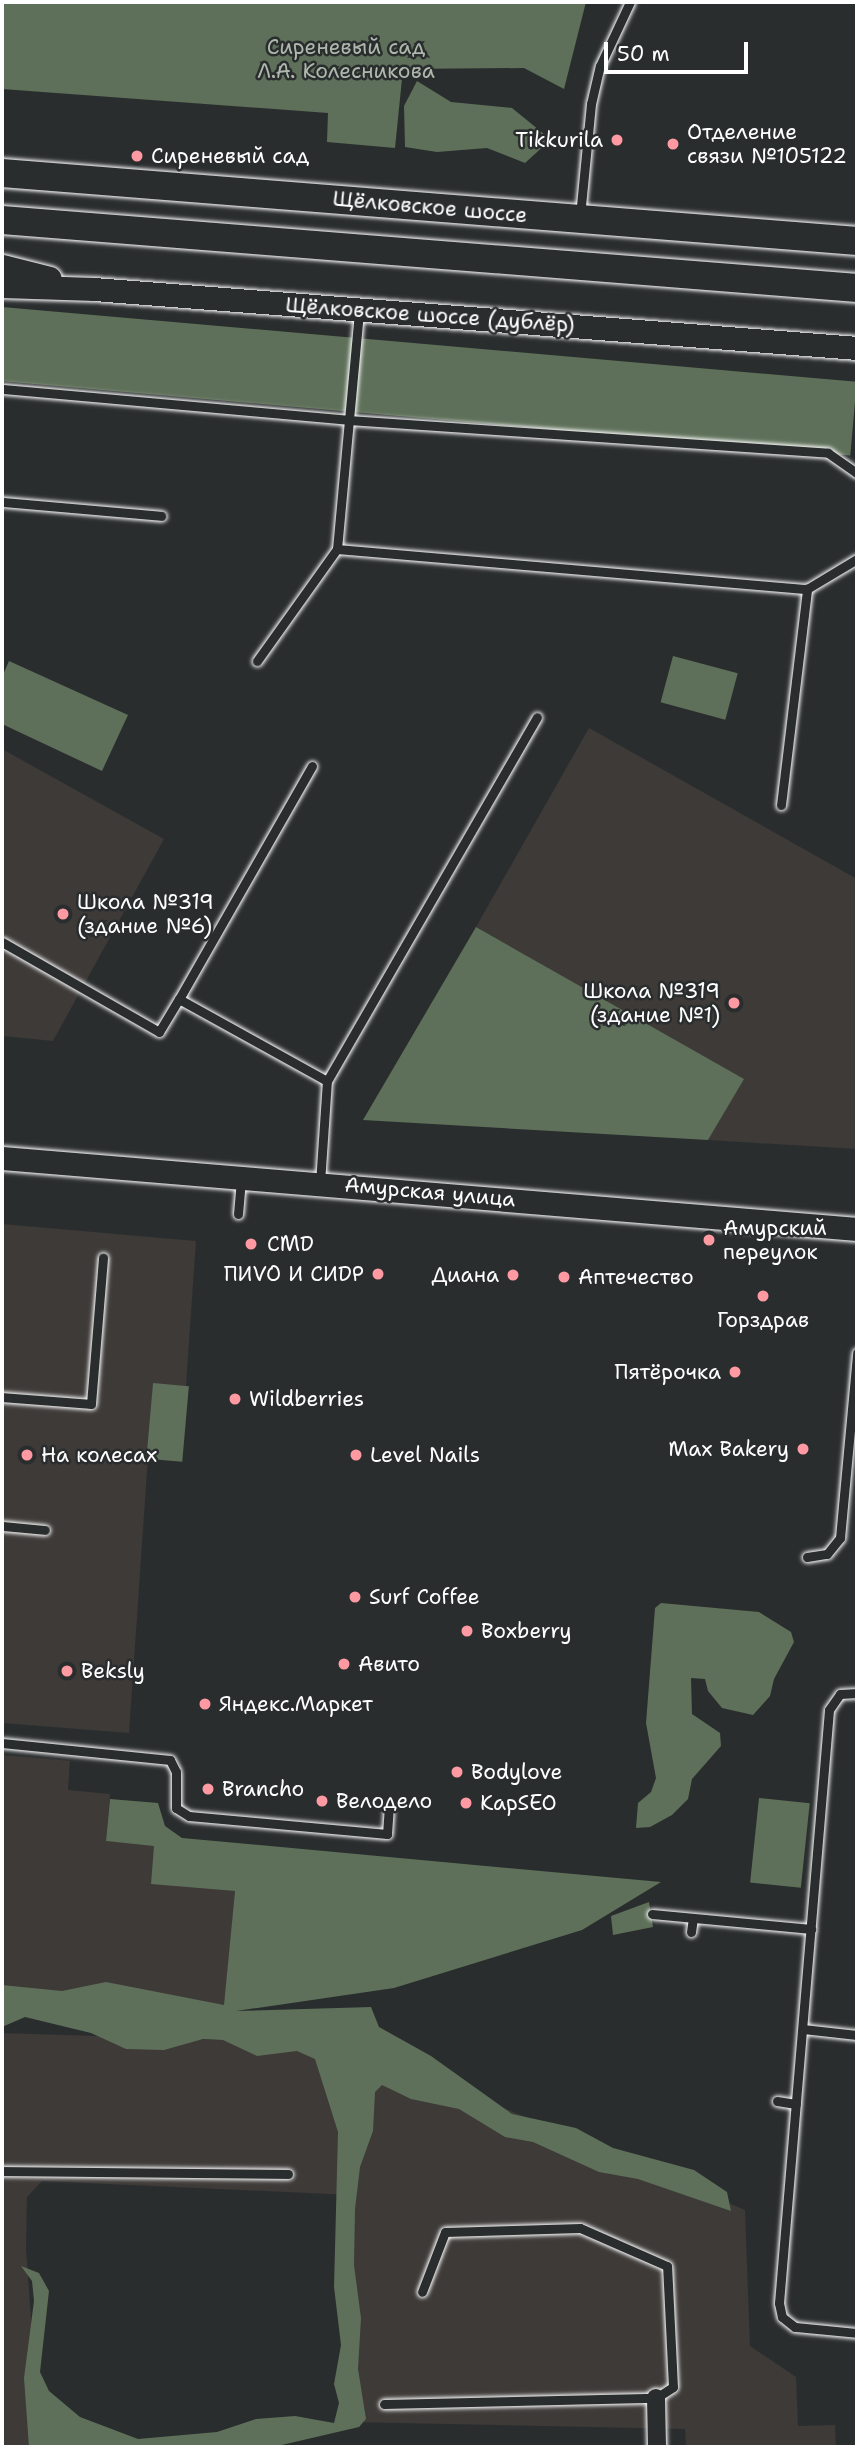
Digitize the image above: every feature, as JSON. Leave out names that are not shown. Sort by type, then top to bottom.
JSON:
[{"type":"main road","name":"Щёлковское шоссе","points":[[2,173],[857,241]]},
{"type":"main road","points":[[2,220],[857,288]]},
{"type":"street","points":[[2,266],[94,289]]},
{"type":"street","name":"Щёлковское шоссе (дублёр)","points":[[2,286],[94,289],[857,348]]},
{"type":"street","name":"Амурская улица","points":[[2,1158],[857,1229]]},
{"type":"street","points":[[656,2398],[657,2447]]},
{"type":"lane","points":[[580,219],[591,104],[600,66],[630,2]]},
{"type":"lane","points":[[257,660],[337,550],[359,310]]},
{"type":"lane","points":[[2,390],[349,420],[828,453],[857,473]]},
{"type":"lane","points":[[2,502],[161,516]]},
{"type":"lane","points":[[337,550],[807,589],[857,559]]},
{"type":"lane","points":[[781,804],[807,589]]},
{"type":"lane","points":[[320,1183],[327,1081],[537,717]]},
{"type":"lane","points":[[2,942],[159,1032],[312,766]]},
{"type":"lane","points":[[179,999],[327,1081]]},
{"type":"lane","points":[[238,1214],[241,1178]]},
{"type":"lane","points":[[2,1396],[91,1404],[103,1257]]},
{"type":"lane","points":[[807,1557],[827,1554],[840,1538],[857,1353]]},
{"type":"lane","points":[[2,1526],[46,1530]]},
{"type":"lane","points":[[857,1693],[840,1694],[829,1710],[779,2311],[795,2328],[857,2333]]},
{"type":"lane","points":[[2,1743],[170,1760],[176,1772],[174,1803],[179,1812],[189,1816],[387,1834],[389,1808]]},
{"type":"lane","points":[[652,1914],[811,1929]]},
{"type":"lane","points":[[691,1932],[693,1919]]},
{"type":"lane","points":[[803,2029],[857,2035]]},
{"type":"lane","points":[[777,2101],[796,2104]]},
{"type":"lane","points":[[2,2171],[288,2174]]},
{"type":"lane","points":[[384,2404],[656,2398],[673,2387],[667,2266],[580,2228],[444,2232],[422,2292]]},
{"type":"shaded area","name":"Школа №319 (здание №1)","points":[[589,728],[857,879],[857,1149],[708,1140],[743,1079],[476,927]]},
{"type":"shaded area","name":"Школа №319 (здание №6)","points":[[2,749],[164,839],[53,1041],[2,1036]]},
{"type":"shaded area","points":[[2,1224],[196,1241],[186,1386],[153,1384],[129,1733],[2,1723]]},
{"type":"shaded area","points":[[2,1755],[70,1761],[68,1790],[110,1794],[106,1841],[155,1845],[152,1883],[235,1891],[224,2013],[2,2007]]},
{"type":"shaded area","points":[[2,2033],[353,2044],[745,2210],[750,2346],[796,2377],[798,2426],[835,2425],[836,2447],[686,2447],[685,2429],[348,2422],[351,2195],[42,2181],[27,2197],[26,2248],[39,2434],[111,2447],[2,2447]]},
{"type":"green space","name":"Сиреневый сад Л.А. Колесникова","points":[[2,2],[586,2],[564,89],[524,68],[403,69],[395,148],[327,142],[328,113],[2,89]]},
{"type":"green space","points":[[417,81],[451,102],[512,108],[544,134],[547,143],[525,163],[487,148],[437,152],[405,147],[404,106]]},
{"type":"green space","points":[[2,307],[857,382],[850,455],[2,381]]},
{"type":"green space","points":[[673,656],[738,673],[725,720],[661,702]]},
{"type":"green space","points":[[9,661],[128,715],[102,771],[2,724],[2,677]]},
{"type":"green space","points":[[476,927],[744,1079],[708,1140],[363,1120]]},
{"type":"green space","points":[[153,1383],[189,1386],[182,1462],[146,1459]]},
{"type":"green space","points":[[661,1603],[759,1612],[791,1632],[794,1642],[774,1679],[770,1696],[753,1715],[722,1708],[708,1691],[705,1679],[691,1678],[692,1714],[720,1733],[721,1746],[692,1779],[688,1799],[672,1815],[650,1827],[636,1828],[638,1803],[651,1792],[656,1778],[646,1723],[655,1608]]},
{"type":"green space","points":[[759,1798],[810,1803],[801,1888],[750,1883]]},
{"type":"green space","points":[[110,1799],[158,1803],[165,1826],[182,1838],[661,1882],[582,1930],[394,1988],[236,2011],[371,2007],[379,2027],[431,2056],[512,2114],[576,2128],[613,2148],[694,2170],[727,2192],[731,2211],[638,2179],[599,2172],[533,2142],[505,2137],[459,2109],[411,2099],[382,2085],[375,2092],[373,2131],[360,2167],[355,2209],[354,2265],[361,2318],[358,2369],[366,2419],[359,2427],[273,2447],[29,2447],[24,2378],[34,2301],[32,2281],[21,2266],[39,2273],[49,2291],[40,2372],[49,2391],[80,2417],[138,2439],[217,2432],[256,2419],[295,2416],[334,2423],[339,2403],[334,2384],[341,2345],[334,2287],[338,2132],[315,2059],[297,2051],[257,2056],[223,2040],[203,2039],[164,2050],[126,2049],[91,2033],[25,2017],[2,2027],[2,1985],[62,1991],[106,1982],[224,2005],[235,1891],[151,1884],[154,1846],[106,1841]]},
{"type":"green space","points":[[649,1902],[653,1927],[613,1935],[611,1916]]},
{"type":"place","name":"Tikkurila","points":[[617,140]]},
{"type":"place","name":"Отделение связи №105122","points":[[673,144]]},
{"type":"place","name":"Сиреневый сад","points":[[137,156]]},
{"type":"place","name":"Школа №319 (здание №6)","points":[[63,914]]},
{"type":"place","name":"Школа №319 (здание №1)","points":[[734,1003]]},
{"type":"place","name":"Амурский переулок","points":[[709,1240]]},
{"type":"place","name":"CMD","points":[[251,1244]]},
{"type":"place","name":"ПИVO И СИDР","points":[[378,1274]]},
{"type":"place","name":"Диана","points":[[513,1275]]},
{"type":"place","name":"Аптечество","points":[[564,1277]]},
{"type":"place","name":"Горздрав","points":[[763,1296]]},
{"type":"place","name":"Пятёрочка","points":[[735,1372]]},
{"type":"place","name":"Wildberries","points":[[235,1399]]},
{"type":"place","name":"Max Bakery","points":[[803,1449]]},
{"type":"place","name":"На колесах","points":[[27,1455]]},
{"type":"place","name":"Level Nails","points":[[356,1455]]},
{"type":"place","name":"Surf Coffee","points":[[355,1597]]},
{"type":"place","name":"Boxberry","points":[[467,1631]]},
{"type":"place","name":"Авито","points":[[344,1664]]},
{"type":"place","name":"Beksly","points":[[67,1671]]},
{"type":"place","name":"Яндекс.Маркет","points":[[205,1704]]},
{"type":"place","name":"Bodylove","points":[[457,1772]]},
{"type":"place","name":"Brancho","points":[[208,1789]]},
{"type":"place","name":"Велодело","points":[[322,1801]]},
{"type":"place","name":"KapSEO","points":[[466,1803]]}]
